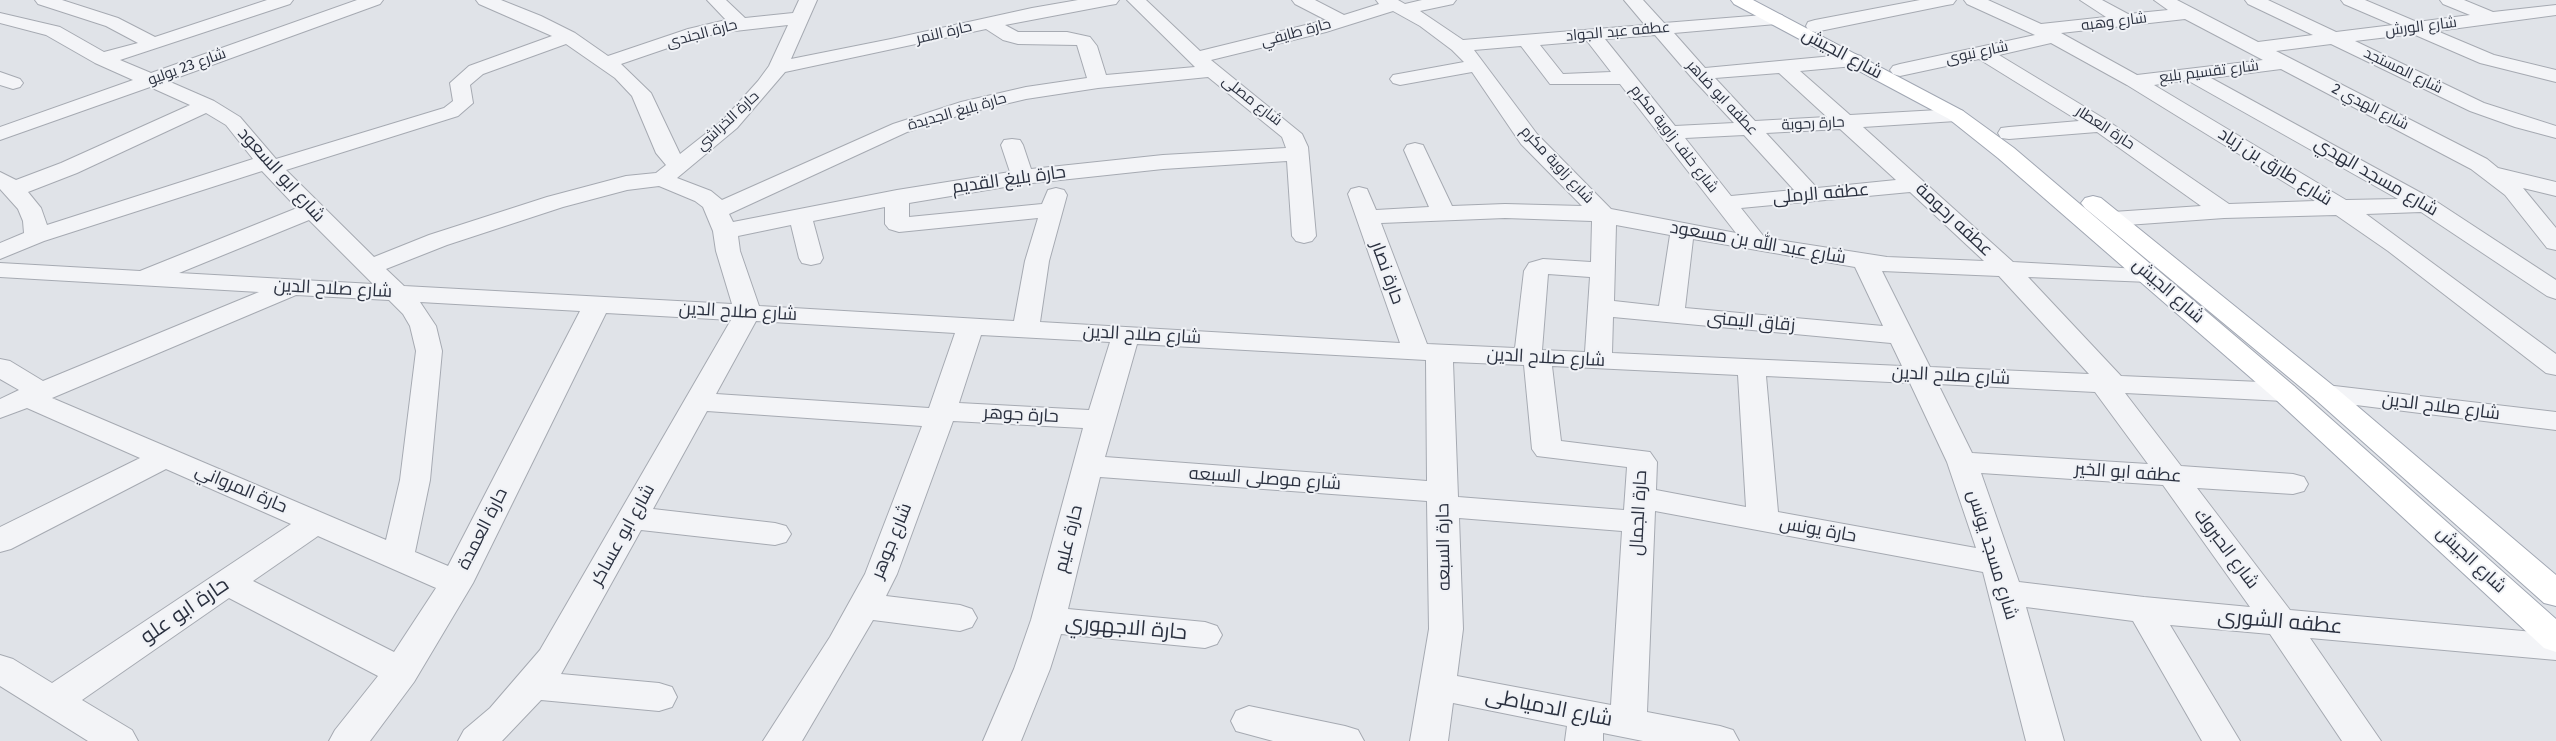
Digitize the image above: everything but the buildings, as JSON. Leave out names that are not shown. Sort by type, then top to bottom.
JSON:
[{"type":"main road","name":"شارع الجيش","points":[[1740,0],[1815,26],[1970,108],[2008,133],[2326,394],[2556,594]]},
{"type":"main road","name":"شارع الجيش","points":[[1770,9],[1854,60],[1956,116],[2006,153],[2284,392],[2556,639]]},
{"type":"street","points":[[44,0],[112,22],[135,32],[151,45]]},
{"type":"street","points":[[102,59],[151,45],[284,0]]},
{"type":"street","name":"شارع 23 يوليو","points":[[0,134],[374,0]]},
{"type":"street","points":[[485,0],[568,37],[622,74],[641,93],[652,114],[667,153],[670,172],[713,203],[721,221],[728,251],[748,313]]},
{"type":"street","points":[[716,0],[739,23]]},
{"type":"street","name":"حارة النمر","points":[[778,67],[881,47],[1069,2],[1110,0]]},
{"type":"street","name":"شارع مصلى","points":[[1136,0],[1196,58],[1285,128],[1294,140],[1297,154],[1304,236]]},
{"type":"street","points":[[1301,0],[1342,21]]},
{"type":"street","name":"حارة طايفي","points":[[1196,58],[1342,21],[1395,5],[1447,0]]},
{"type":"street","name":"عطفه ابو ضاهر","points":[[1633,0],[1811,195]]},
{"type":"street","points":[[1880,0],[1900,9]]},
{"type":"street","points":[[1815,26],[1947,0]]},
{"type":"street","name":"شارع طارق بن زياد","points":[[1973,0],[2047,34],[2134,81],[2338,206],[2397,246],[2556,367]]},
{"type":"street","points":[[2088,0],[2125,20]]},
{"type":"street","name":"شارع الهدي 2","points":[[2163,0],[2492,173],[2513,190],[2552,236]]},
{"type":"street","name":"شارع المستجد","points":[[2254,0],[2477,107],[2522,123],[2556,132]]},
{"type":"street","points":[[2350,0],[2487,59],[2556,76]]},
{"type":"street","points":[[2448,0],[2493,18]]},
{"type":"street","points":[[2532,0],[2554,12]]},
{"type":"street","name":"شارع زاوية مكرم","points":[[1395,5],[1459,46],[1476,64],[1529,139],[1603,215],[1605,229],[1604,270],[1598,360]]},
{"type":"street","name":"عطفه عبد الجواد","points":[[1459,46],[1657,28],[1770,9]]},
{"type":"street","name":"شارع الورش","points":[[2256,48],[2554,12]]},
{"type":"street","name":"شارع وهبه","points":[[2047,34],[2125,20],[2188,13]]},
{"type":"street","name":"شارع ابو السعود","points":[[0,18],[53,30],[102,59],[207,105],[233,121],[269,165],[312,210],[414,310],[423,326],[429,351],[415,480],[398,557]]},
{"type":"street","points":[[706,30],[733,38],[800,18]]},
{"type":"street","name":"حارة الجندى","points":[[606,63],[706,30],[739,23],[800,18]]},
{"type":"street","name":"حارة الخراشي","points":[[670,172],[730,124],[750,104],[778,67],[800,18]]},
{"type":"street","points":[[988,22],[1010,36],[1018,38],[1067,38],[1083,41],[1088,46],[1098,82]]},
{"type":"street","name":"شارع خلف زاوية مكرم","points":[[1591,34],[1757,244]]},
{"type":"street","name":"شارع نبوى","points":[[1900,70],[1981,52],[2047,34]]},
{"type":"street","points":[[0,252],[36,236],[451,112],[463,103],[460,83],[476,70],[568,37]]},
{"type":"street","points":[[1526,40],[1557,80],[1626,78]]},
{"type":"street","points":[[1266,41],[1284,54]]},
{"type":"street","name":"حارة العطار","points":[[1981,52],[2101,125],[2224,211]]},
{"type":"street","points":[[1400,78],[1476,64],[1540,58]]},
{"type":"street","points":[[1699,74],[1854,60]]},
{"type":"street","name":"شارع تقسيم بلبع","points":[[2134,81],[2283,62]]},
{"type":"street","name":"عطفه رحومة","points":[[1784,67],[2009,270],[2108,384]]},
{"type":"street","name":"حارة بليغ الجديدة","points":[[721,221],[871,141],[930,117],[993,100],[1098,82],[1213,70]]},
{"type":"street","name":"شارع مسجد الهدي","points":[[2190,74],[2426,205],[2556,291]]},
{"type":"street","points":[[36,236],[35,220],[7,184],[69,168],[207,105]]},
{"type":"street","name":"حارة رحوبة","points":[[1670,133],[1956,116]]},
{"type":"street","points":[[2008,133],[2101,125]]},
{"type":"street","points":[[1012,145],[1023,177]]},
{"type":"street","points":[[1415,150],[1444,214]]},
{"type":"street","name":"حارة بليغ القديم","points":[[721,221],[800,216],[1023,177],[1064,172],[1163,162],[1297,154]]},
{"type":"street","points":[[369,267],[438,240],[555,202],[670,172]]},
{"type":"street","points":[[1026,329],[1037,261],[1064,172]]},
{"type":"street","points":[[2492,173],[2556,189]]},
{"type":"street","name":"عطفه الرملى","points":[[1725,204],[1917,185]]},
{"type":"street","points":[[897,198],[897,224],[899,225],[1051,210]]},
{"type":"street","points":[[2112,218],[2338,206],[2426,205]]},
{"type":"street","name":"شارع عبد الله بن مسعود","points":[[1363,206],[1444,214],[1529,211],[1603,215],[1682,231],[1865,262],[2149,275]]},
{"type":"street","name":"حارة نصار","points":[[1363,206],[1427,352]]},
{"type":"street","points":[[142,278],[312,210]]},
{"type":"street","points":[[800,216],[811,258]]},
{"type":"street","points":[[1671,314],[1682,231]]},
{"type":"street","name":"شارع مسجد يونس","points":[[1865,262],[1962,462],[2001,578],[2045,741]]},
{"type":"street","points":[[1533,357],[1536,271],[1538,268],[1543,266],[1604,270]]},
{"type":"street","name":"شارع صلاح الدين","points":[[0,270],[1427,352],[2284,392]]},
{"type":"street","points":[[22,399],[293,287]]},
{"type":"street","name":"حارة العمدة","points":[[348,741],[381,701],[401,672],[456,582],[597,304]]},
{"type":"street","name":"زقاق اليمنى","points":[[1601,308],[1901,336]]},
{"type":"street","name":"شارع ابو عساكر","points":[[477,741],[503,718],[533,685],[552,660],[748,313]]},
{"type":"street","name":"شارع جوهر","points":[[794,738],[864,606],[894,543],[971,326]]},
{"type":"street","name":"حارة عليم","points":[[1002,741],[1032,669],[1048,620],[1087,466],[1126,334]]},
{"type":"street","name":"حارة السبعه","points":[[1427,352],[1443,499],[1446,628],[1429,741]]},
{"type":"street","name":"حارة الجمال","points":[[1533,357],[1547,449],[1641,460],[1628,724]]},
{"type":"street","points":[[1752,366],[1763,520]]},
{"type":"street","name":"حارة المرواني","points":[[0,368],[22,399],[166,457],[456,582]]},
{"type":"street","name":"شارع الحبروك","points":[[2108,384],[2172,476],[2280,622],[2362,741]]},
{"type":"street","name":"شارع صلاح الدين","points":[[2326,394],[2556,421]]},
{"type":"street","name":"حارة جوهر","points":[[697,402],[941,415],[1100,420]]},
{"type":"street","points":[[0,541],[166,457]]},
{"type":"street","name":"عطفه ابو الخير","points":[[1962,462],[2294,484]]},
{"type":"street","name":"شارع موصلى السبعه","points":[[1087,466],[1443,499],[1640,510]]},
{"type":"street","name":"حارة يونس","points":[[1640,510],[1763,520],[2001,578]]},
{"type":"street","points":[[632,518],[775,534]]},
{"type":"street","name":"حارة ابو علو","points":[[53,701],[316,522]]},
{"type":"street","name":"عطفه الشورى","points":[[2001,578],[2144,610],[2556,647]]},
{"type":"street","points":[[227,582],[401,672]]},
{"type":"street","points":[[864,606],[960,618]]},
{"type":"street","points":[[2144,610],[2221,741]]},
{"type":"street","name":"حارة الاجهوري","points":[[1048,620],[1205,635]]},
{"type":"street","points":[[0,669],[120,741]]},
{"type":"street","points":[[533,685],[659,697]]},
{"type":"street","name":"شارع الدمياطى","points":[[1437,686],[1585,728],[1628,724],[1720,741]]},
{"type":"street","points":[[1249,721],[1345,741]]}]
